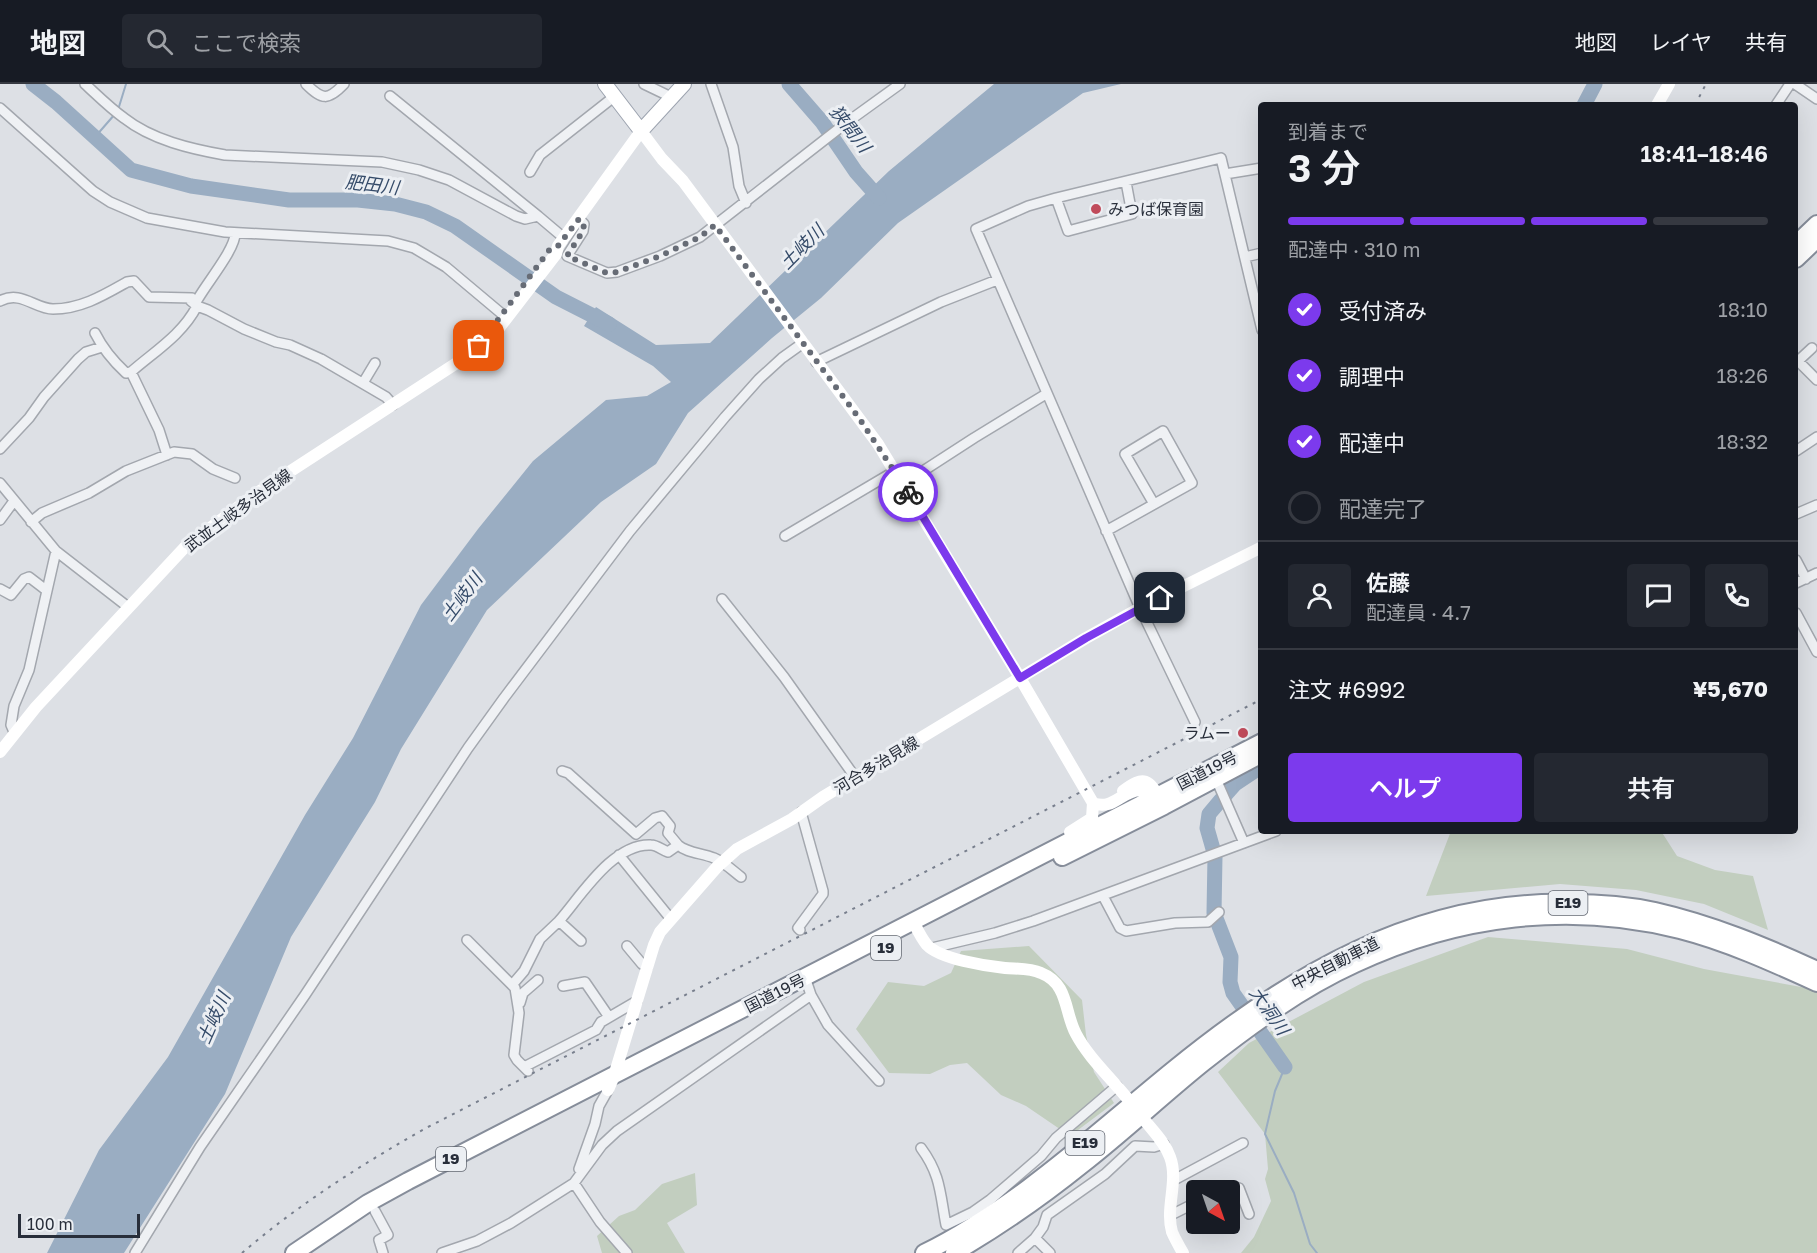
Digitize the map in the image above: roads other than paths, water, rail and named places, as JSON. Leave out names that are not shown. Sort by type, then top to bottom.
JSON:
[{"type":"highway","points":[[1798,241],[1817,224]]},
{"type":"highway","points":[[1798,257],[1817,239]]},
{"type":"highway","name":"国道19号","points":[[916,926],[1157,800],[1258,744]]},
{"type":"highway","name":"国道19号","points":[[294,1253],[368,1203],[408,1181],[808,986],[1030,860],[1157,800],[1219,786],[1258,757]]},
{"type":"highway","name":"中央自動車道","points":[[924,1253],[981,1221],[1019,1195],[1241,1026],[1270,1014],[1322,973],[1387,936],[1457,913],[1492,907],[1556,902],[1621,906],[1686,919],[1746,939],[1817,970]]},
{"type":"highway","name":"中央自動車道","points":[[1322,973],[1437,933],[1494,921],[1557,915],[1618,919],[1682,931],[1741,950],[1817,984]]},
{"type":"highway","name":"中央自動車道","points":[[954,1253],[1016,1214],[1083,1164],[1241,1026]]},
{"type":"highway","name":"国道19号","points":[[311,1253],[375,1211],[611,1083]]},
{"type":"main road","points":[[605,84],[662,159],[683,181],[859,418],[903,484],[1086,789],[1093,802],[1092,818],[1030,860]]},
{"type":"main road","points":[[641,131],[684,84]]},
{"type":"main road","points":[[1659,102],[1669,84]]},
{"type":"main road","name":"武並土岐多治見線","points":[[0,752],[14,732],[166,565],[206,529],[257,493],[460,361],[500,328],[506,313],[579,219],[641,131]]},
{"type":"main road","name":"河合多治見線","points":[[611,1083],[660,932],[722,862],[738,849],[1020,678],[1140,608],[1258,549]]},
{"type":"main road","points":[[1086,789],[1099,800],[1104,800],[1120,793],[1137,781],[1143,780],[1149,783],[1157,800]]},
{"type":"main road","points":[[1093,802],[1104,806],[1112,804],[1134,790],[1140,790],[1157,800]]},
{"type":"main road","points":[[916,926],[932,948],[962,961],[997,967],[1030,969],[1051,978],[1065,998],[1075,1033],[1127,1098]]},
{"type":"main road","points":[[1146,1122],[1164,1144],[1171,1158],[1174,1180],[1172,1230],[1183,1253]]},
{"type":"street","points":[[85,84],[133,124],[156,136],[203,151],[257,158],[382,162],[419,170],[449,180],[516,216],[525,219],[538,216]]},
{"type":"street","points":[[306,84],[320,96],[325,97],[331,96],[344,84]]},
{"type":"street","points":[[644,84],[671,97]]},
{"type":"street","points":[[711,84],[733,147],[739,186],[746,203]]},
{"type":"street","points":[[579,219],[584,224],[583,231],[567,256],[607,273],[617,272],[660,256],[700,237],[716,226],[846,123],[900,84]]},
{"type":"street","points":[[1778,102],[1790,84]]},
{"type":"street","points":[[1796,84],[1817,99]]},
{"type":"street","points":[[390,96],[538,216],[557,247]]},
{"type":"street","points":[[530,172],[540,155],[615,96]]},
{"type":"street","points":[[0,108],[72,173],[110,202],[147,219],[235,233],[388,241],[414,248],[446,267],[506,313]]},
{"type":"street","points":[[1195,722],[1140,608],[976,229],[1028,206],[1221,158],[1258,307]]},
{"type":"street","points":[[1225,174],[1258,169]]},
{"type":"street","points":[[1056,198],[1068,231],[1132,214],[1126,182]]},
{"type":"street","points":[[95,333],[102,347],[126,373],[131,372],[189,321],[207,282],[234,244],[235,233]]},
{"type":"street","points":[[1245,257],[1258,254]]},
{"type":"street","points":[[816,362],[941,302],[997,280]]},
{"type":"street","points":[[0,301],[11,297],[54,309],[87,303],[127,282],[134,281],[149,297],[192,298],[191,301],[196,305],[244,329],[321,359],[386,397],[393,405]]},
{"type":"street","points":[[135,1253],[200,1147],[504,698],[630,531],[725,417],[799,339]]},
{"type":"street","points":[[0,449],[30,418],[44,397],[78,359],[86,352],[102,347]]},
{"type":"street","points":[[1812,348],[1798,361],[1817,380]]},
{"type":"street","points":[[363,383],[375,363]]},
{"type":"street","points":[[131,372],[159,430],[167,455]]},
{"type":"street","points":[[903,484],[1046,394]]},
{"type":"street","points":[[1106,531],[1192,483],[1163,431],[1125,454],[1154,504]]},
{"type":"street","points":[[1798,450],[1817,437]]},
{"type":"street","points":[[31,522],[42,513],[89,494],[126,471],[180,452],[192,454],[213,469],[235,478]]},
{"type":"street","points":[[785,536],[895,471]]},
{"type":"street","points":[[0,483],[56,551],[128,607]]},
{"type":"street","points":[[0,520],[14,501]]},
{"type":"street","points":[[1798,513],[1817,505]]},
{"type":"street","points":[[14,732],[10,725],[14,706],[29,670],[56,551]]},
{"type":"street","points":[[1798,564],[1806,579]]},
{"type":"street","points":[[1798,582],[1817,573]]},
{"type":"street","points":[[0,589],[11,595],[24,579],[30,577],[46,590]]},
{"type":"street","points":[[722,599],[784,677],[855,777]]},
{"type":"street","points":[[1798,617],[1817,652]]},
{"type":"street","points":[[562,771],[568,773],[636,834],[655,818],[662,816],[670,826],[668,833],[682,849],[699,852],[722,862],[741,877]]},
{"type":"street","points":[[1219,786],[1244,843]]},
{"type":"street","points":[[800,930],[798,928],[823,894],[801,812]]},
{"type":"street","points":[[932,948],[995,933],[1103,896],[1268,834]]},
{"type":"street","points":[[512,985],[524,971],[540,939],[619,855],[649,845],[668,852],[678,845]]},
{"type":"street","points":[[619,855],[670,918]]},
{"type":"street","points":[[1103,896],[1120,928],[1126,931],[1175,923],[1208,922],[1216,915]]},
{"type":"street","points":[[559,921],[581,941]]},
{"type":"street","points":[[467,940],[512,985],[517,994],[514,1055],[526,1069],[596,1030],[601,1022],[637,1001]]},
{"type":"street","points":[[627,946],[647,967]]},
{"type":"street","points":[[518,1008],[523,993],[538,980]]},
{"type":"street","points":[[563,986],[585,982],[609,1017]]},
{"type":"street","points":[[442,1253],[477,1241],[574,1182],[602,1145],[617,1131],[808,986],[828,1025],[879,1081]]},
{"type":"street","points":[[574,1182],[595,1124],[599,1106],[611,1083]]},
{"type":"street","points":[[921,1148],[933,1164],[938,1178],[946,1226],[990,1200],[1041,1156],[1056,1138],[1117,1086]]},
{"type":"street","points":[[1174,1180],[1243,1143]]},
{"type":"street","points":[[1018,1253],[1035,1238],[1043,1227],[1047,1215],[1105,1174],[1135,1146],[1154,1147],[1164,1144]]},
{"type":"street","points":[[574,1182],[600,1222],[627,1253]]},
{"type":"street","points":[[1240,1191],[1249,1214]]},
{"type":"street","points":[[1171,1215],[1186,1208]]},
{"type":"street","points":[[375,1211],[388,1235],[379,1240],[383,1253]]},
{"type":"street","points":[[1035,1238],[1050,1253]]},
{"type":"water","name":"土岐川","points":[[994,84],[1121,84],[1083,93],[898,223],[821,298],[688,413],[656,464],[601,502],[487,610],[401,749],[375,802],[291,937],[225,1094],[124,1253],[47,1253],[99,1150],[168,1057],[305,815],[353,738],[421,605],[533,461],[606,400],[647,396],[671,382],[653,366],[584,326],[596,307],[656,345],[710,343],[889,171]]},
{"type":"waterway","name":"肥田川","points":[[33,84],[131,170],[191,186],[289,200],[358,200],[395,204],[426,212],[455,226],[556,297],[609,324]]},
{"type":"waterway","points":[[118,110],[126,84]]},
{"type":"waterway","name":"狭間川","points":[[789,84],[822,122],[856,172],[879,198]]},
{"type":"waterway","name":"大洞川","points":[[1586,102],[1595,84]]},
{"type":"waterway","points":[[95,137],[115,114]]},
{"type":"waterway","name":"大洞川","points":[[1258,769],[1235,784],[1209,814],[1207,828],[1215,856],[1214,913],[1231,957],[1230,982],[1233,993],[1285,1067]]},
{"type":"waterway","name":"大洞川","points":[[1285,1067],[1275,1091],[1265,1134],[1294,1193],[1310,1244],[1317,1253]]},
{"type":"railway","points":[[1697,102],[1706,84]]},
{"type":"railway","points":[[242,1253],[286,1218],[332,1186],[379,1155],[428,1127],[1258,701]]},
{"type":"place","name":"みつば保育園","points":[[1096,209]]},
{"type":"place","name":"ラムー","points":[[1243,733]]}]
